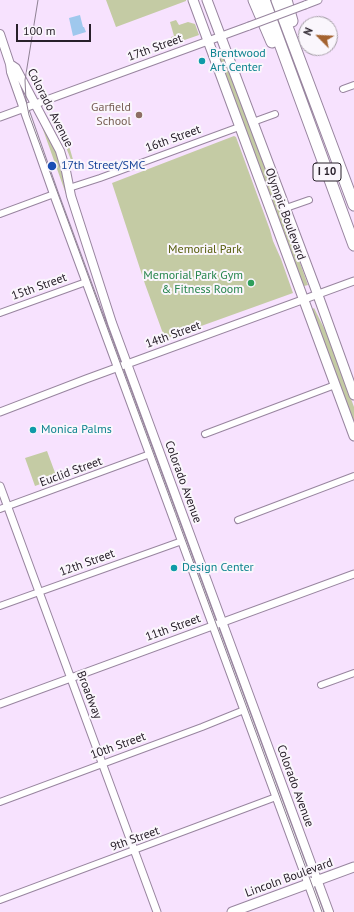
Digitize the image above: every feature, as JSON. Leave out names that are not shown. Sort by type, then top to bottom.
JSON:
[{"type":"highway","points":[[254,0],[275,49],[300,98]]},
{"type":"highway","name":"I 10","points":[[264,0],[354,245]]},
{"type":"highway","name":"I 10","points":[[277,0],[354,205]]},
{"type":"highway","points":[[286,0],[316,89],[318,108]]},
{"type":"main road","name":"Olympic Boulevard","points":[[193,0],[354,436]]},
{"type":"main road","name":"Olympic Boulevard","points":[[207,0],[351,379],[354,395]]},
{"type":"main road","name":"Colorado Avenue","points":[[0,34],[23,108],[54,194],[276,797],[312,882],[329,912]]},
{"type":"main road","name":"Colorado Avenue","points":[[10,64],[16,68],[60,151],[79,224],[127,364],[222,622],[312,882],[319,912]]},
{"type":"main road","name":"Lincoln Boulevard","points":[[232,912],[312,882],[353,869]]},
{"type":"street","name":"17th Street","points":[[0,117],[318,0]]},
{"type":"street","points":[[343,89],[354,85]]},
{"type":"street","points":[[253,122],[275,114]]},
{"type":"street","name":"16th Street","points":[[69,188],[100,178],[239,126]]},
{"type":"street","points":[[0,214],[54,194]]},
{"type":"street","points":[[286,208],[309,200]]},
{"type":"street","name":"15th Street","points":[[0,313],[86,282]]},
{"type":"street","name":"14th Street","points":[[0,412],[350,282]]},
{"type":"street","points":[[205,434],[335,385]]},
{"type":"street","name":"Euclid Street","points":[[0,509],[150,454]]},
{"type":"street","points":[[238,520],[354,476]]},
{"type":"street","name":"Broadway","points":[[0,486],[157,912]]},
{"type":"street","name":"12th Street","points":[[0,606],[182,541]]},
{"type":"street","name":"11th Street","points":[[0,704],[354,574]]},
{"type":"street","points":[[321,685],[354,673]]},
{"type":"street","name":"10th Street","points":[[0,802],[244,710]]},
{"type":"street","name":"9th Street","points":[[0,900],[135,851],[276,797]]},
{"type":"green space","points":[[106,0],[186,0],[186,1],[116,27]]},
{"type":"green space","points":[[176,20],[179,25],[188,22],[195,24],[199,35],[173,44],[171,37],[174,36],[170,22]]},
{"type":"green space","points":[[219,50],[233,77],[308,285],[304,286],[297,269],[216,51]]},
{"type":"green space","points":[[41,124],[58,154],[67,197]]},
{"type":"green space","points":[[63,125],[76,170],[58,127]]},
{"type":"green space","name":"Memorial Park","points":[[234,136],[236,137],[293,293],[165,339],[145,284],[112,183]]},
{"type":"green space","points":[[314,308],[328,336],[354,407],[354,429],[311,310]]},
{"type":"green space","points":[[47,451],[57,478],[35,486],[25,458]]},
{"type":"water","points":[[80,15],[86,32],[73,36],[69,18]]},
{"type":"tram line","points":[[38,0],[25,80],[26,100],[29,115],[322,912]]},
{"type":"place","name":"Brentwood Art Center","points":[[202,61]]},
{"type":"place","name":"Garfield School","points":[[139,115]]},
{"type":"place","name":"17th Street/SMC","points":[[52,166]]},
{"type":"place","name":"Memorial Park Gym & Fitness Room","points":[[251,283]]},
{"type":"place","name":"Monica Palms","points":[[33,430]]},
{"type":"place","name":"Design Center","points":[[174,568]]}]
